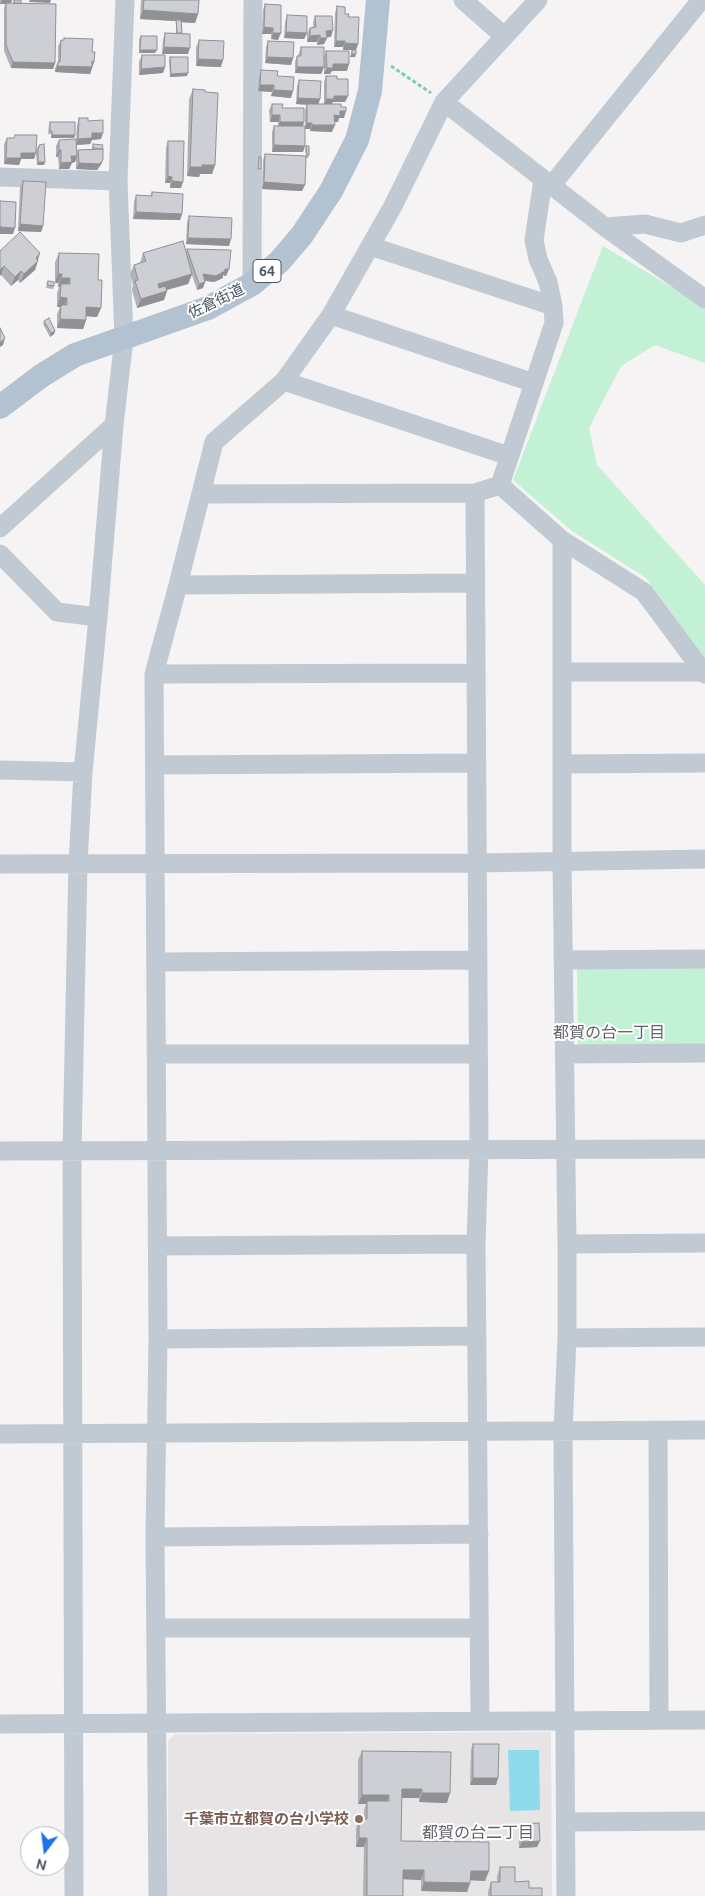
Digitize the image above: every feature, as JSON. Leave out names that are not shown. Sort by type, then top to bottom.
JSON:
[{"type":"main road","name":"佐倉街道","points":[[0,407],[41,376],[75,355],[208,308],[252,284],[279,262],[302,234],[331,191],[357,140],[370,91],[378,0]]},
{"type":"street","points":[[74,1896],[72,1150],[78,864],[83,772],[114,425],[124,339],[118,180],[125,0]]},
{"type":"street","points":[[252,284],[253,0]]},
{"type":"street","points":[[463,0],[504,36]]},
{"type":"street","points":[[158,1896],[155,1537],[158,1338],[154,674],[214,442],[284,381],[331,315],[393,206],[444,102],[538,0]]},
{"type":"street","points":[[500,485],[554,324],[553,306],[548,282],[538,259],[534,240],[547,183],[701,0]]},
{"type":"street","points":[[444,102],[605,227],[705,299]]},
{"type":"street","points":[[0,177],[118,180]]},
{"type":"street","points":[[605,227],[645,224],[681,233],[705,225]]},
{"type":"street","points":[[370,246],[553,306]]},
{"type":"street","points":[[331,315],[534,384]]},
{"type":"street","points":[[284,381],[509,456]]},
{"type":"street","points":[[0,528],[114,425]]},
{"type":"street","points":[[202,494],[475,493],[500,485]]},
{"type":"street","points":[[500,485],[562,540],[644,592],[704,673]]},
{"type":"street","points":[[475,493],[479,1149],[476,1244],[480,1721]]},
{"type":"street","points":[[562,540],[562,861],[567,1244],[567,1338],[562,1431],[566,1896]]},
{"type":"street","points":[[0,554],[57,612],[98,617]]},
{"type":"street","points":[[178,585],[475,584]]},
{"type":"street","points":[[562,672],[704,673]]},
{"type":"street","points":[[154,674],[476,673]]},
{"type":"street","points":[[155,765],[477,763]]},
{"type":"street","points":[[562,764],[705,763]]},
{"type":"street","points":[[0,770],[83,772]]},
{"type":"street","points":[[0,864],[477,863],[705,859]]},
{"type":"street","points":[[564,960],[705,959]]},
{"type":"street","points":[[156,962],[478,960]]},
{"type":"street","points":[[565,1054],[705,1053]]},
{"type":"street","points":[[156,1054],[478,1054]]},
{"type":"street","points":[[0,1151],[705,1149]]},
{"type":"street","points":[[157,1246],[476,1244]]},
{"type":"street","points":[[567,1244],[705,1244]]},
{"type":"street","points":[[158,1338],[477,1336]]},
{"type":"street","points":[[567,1338],[705,1337]]},
{"type":"street","points":[[0,1434],[705,1430]]},
{"type":"street","points":[[658,1431],[659,1720]]},
{"type":"street","points":[[155,1537],[479,1534]]},
{"type":"street","points":[[156,1628],[479,1628]]},
{"type":"street","points":[[0,1724],[705,1720]]},
{"type":"street","points":[[566,1822],[705,1821]]},
{"type":"path","points":[[373,54],[444,102]]},
{"type":"shaded area","name":"千葉市立都賀の台小学校","points":[[551,1732],[552,1896],[168,1896],[168,1741],[175,1734]]},
{"type":"green space","points":[[603,246],[705,307],[705,363],[655,345],[621,366],[589,428],[597,465],[705,585],[705,658],[646,578],[572,531],[513,480]]},
{"type":"green space","points":[[705,965],[705,1046],[578,1045],[577,966]]},
{"type":"water","points":[[508,1750],[539,1750],[540,1810],[510,1811]]},
{"type":"building","points":[[14,0],[21,0],[21,3],[14,3]]},
{"type":"building","points":[[144,0],[199,0],[198,14],[143,10]]},
{"type":"building","points":[[6,3],[56,4],[55,63],[13,62],[6,45]]},
{"type":"building","points":[[265,4],[281,5],[281,33],[273,33],[273,28],[264,27]]},
{"type":"building","points":[[337,6],[345,7],[345,14],[349,14],[348,17],[359,17],[358,44],[336,41]]},
{"type":"building","points":[[287,15],[307,16],[307,33],[286,32]]},
{"type":"building","points":[[315,16],[332,16],[333,30],[326,31],[327,38],[320,38],[320,35],[310,36],[310,28],[316,27]]},
{"type":"building","points":[[176,20],[181,20],[182,33],[177,33]]},
{"type":"building","points":[[165,33],[190,34],[190,48],[164,47]]},
{"type":"building","points":[[141,36],[157,36],[157,50],[140,50]]},
{"type":"building","points":[[64,38],[93,39],[92,52],[95,52],[92,67],[57,66],[58,62],[60,62],[61,40],[64,40]]},
{"type":"building","points":[[199,40],[224,41],[223,60],[198,59]]},
{"type":"building","points":[[268,41],[294,42],[293,58],[267,57]]},
{"type":"building","points":[[301,47],[324,47],[324,67],[297,67],[297,56],[301,56]]},
{"type":"building","points":[[352,50],[356,50],[356,54],[352,54]]},
{"type":"building","points":[[326,51],[349,51],[349,64],[333,64],[333,68],[327,68]]},
{"type":"building","points":[[142,55],[165,55],[165,67],[141,69]]},
{"type":"building","points":[[170,57],[188,57],[188,73],[171,74]]},
{"type":"building","points":[[261,70],[278,71],[277,76],[294,77],[293,91],[274,90],[274,85],[260,85]]},
{"type":"building","points":[[326,76],[348,79],[348,96],[334,96],[334,99],[326,99]]},
{"type":"building","points":[[299,80],[321,81],[320,99],[298,98]]},
{"type":"building","points":[[193,89],[218,93],[215,165],[190,167]]},
{"type":"building","points":[[272,104],[283,104],[282,108],[304,108],[304,122],[280,122],[280,115],[272,115]]},
{"type":"building","points":[[307,104],[341,104],[341,107],[346,107],[346,111],[340,111],[340,116],[334,115],[335,125],[312,125],[312,123],[307,123]]},
{"type":"building","points":[[79,118],[88,118],[88,121],[103,120],[103,133],[92,133],[92,138],[78,139]]},
{"type":"building","points":[[50,122],[75,122],[75,135],[52,135]]},
{"type":"building","points":[[274,126],[305,126],[305,146],[274,145]]},
{"type":"building","points":[[15,135],[37,135],[36,153],[21,153],[21,158],[6,158],[7,138],[14,138]]},
{"type":"building","points":[[76,139],[77,156],[71,156],[72,162],[61,163],[59,140]]},
{"type":"building","points":[[168,141],[184,141],[183,182],[172,181],[172,177],[168,176]]},
{"type":"building","points":[[44,144],[45,162],[38,162],[39,145]]},
{"type":"building","points":[[93,144],[103,145],[102,149],[93,148]]},
{"type":"building","points":[[306,146],[309,146],[309,155],[307,155]]},
{"type":"building","points":[[103,149],[103,160],[99,164],[79,163],[78,150]]},
{"type":"building","points":[[265,154],[306,156],[305,185],[264,182]]},
{"type":"building","points":[[259,157],[261,157],[261,169],[258,169]]},
{"type":"building","points":[[23,181],[46,182],[43,226],[20,224]]},
{"type":"building","points":[[152,192],[183,194],[182,214],[136,212],[136,195],[152,196]]},
{"type":"building","points":[[0,201],[16,202],[15,228],[0,227]]},
{"type":"building","points":[[189,216],[232,218],[231,239],[188,238]]},
{"type":"building","points":[[20,232],[40,253],[36,258],[38,261],[24,274],[21,271],[15,277],[4,266],[0,270],[0,251]]},
{"type":"building","points":[[183,241],[192,274],[158,284],[159,288],[165,286],[167,291],[141,299],[135,281],[138,280],[134,265],[146,261],[143,253]]},
{"type":"building","points":[[187,249],[231,250],[229,269],[225,269],[225,271],[216,276],[203,274],[205,282],[199,284]]},
{"type":"building","points":[[59,253],[99,254],[98,280],[102,280],[101,308],[86,307],[86,320],[60,319],[61,305],[67,305],[67,298],[60,297],[61,284],[70,284],[70,278],[61,278],[62,274],[58,274]]},
{"type":"building","points":[[48,281],[54,282],[54,286],[47,285]]},
{"type":"building","points":[[49,318],[55,331],[51,333],[44,321]]},
{"type":"building","points":[[0,328],[5,338],[0,343]]},
{"type":"building","points":[[473,1744],[499,1744],[498,1778],[473,1778]]},
{"type":"building","points":[[362,1751],[451,1752],[450,1793],[422,1793],[422,1789],[402,1789],[401,1841],[489,1842],[489,1871],[471,1871],[470,1883],[424,1882],[424,1870],[403,1870],[403,1896],[367,1896],[367,1838],[359,1838],[359,1819],[367,1819],[367,1801],[389,1801],[389,1795],[362,1795]]},
{"type":"building","points":[[539,1823],[540,1841],[522,1842],[521,1824]]},
{"type":"building","points":[[500,1867],[515,1867],[515,1882],[529,1881],[529,1888],[542,1888],[542,1896],[491,1896],[491,1882],[500,1882]]},
{"type":"place","name":"千葉市立都賀の台小学校","points":[[359,1819]]},
{"type":"district","name":"都賀の台一丁目","points":[[609,1033]]},
{"type":"district","name":"都賀の台二丁目","points":[[478,1833]]}]
